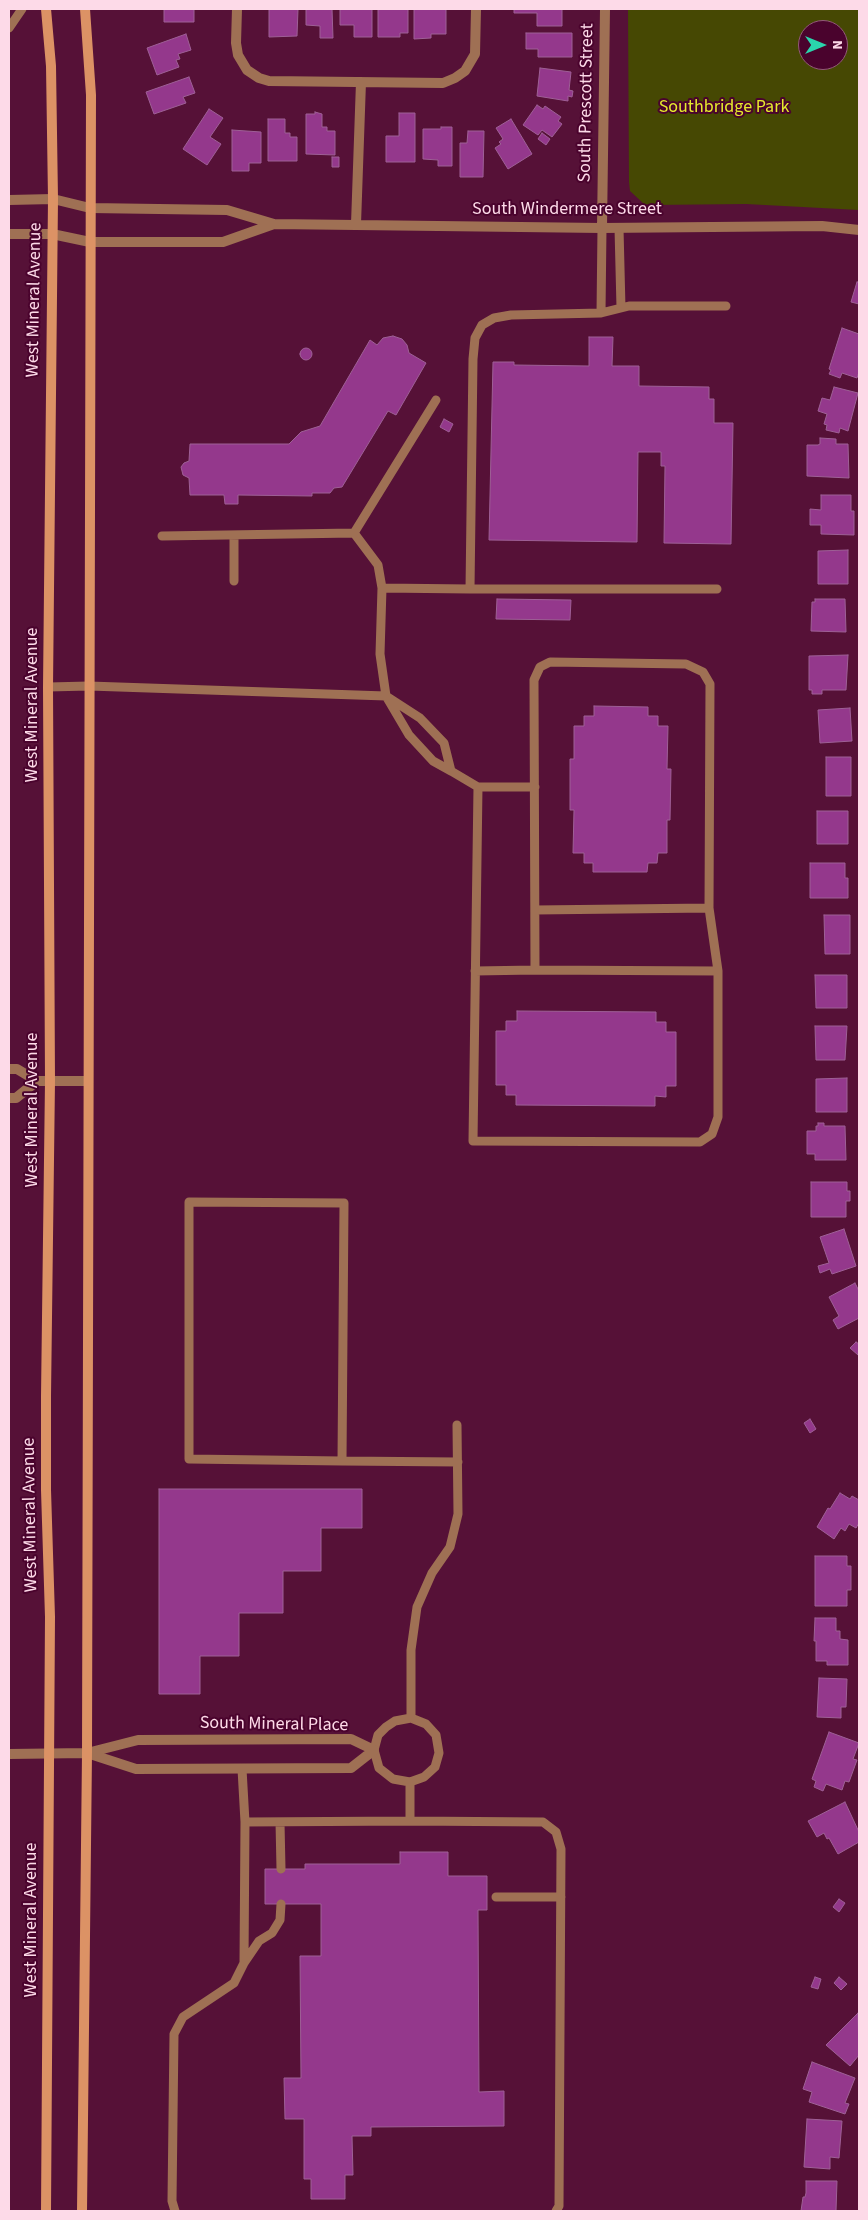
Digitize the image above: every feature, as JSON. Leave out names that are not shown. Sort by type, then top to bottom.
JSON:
[{"type":"main road","name":"West Mineral Avenue","points":[[46,9],[51,66],[52,199],[48,687],[50,1081],[46,1396],[46,1490],[50,1617],[50,1754],[46,2211]]},
{"type":"main road","points":[[82,2211],[87,1753],[88,686],[91,95],[85,9]]},
{"type":"street","points":[[237,9],[236,43],[238,55],[247,70],[259,78],[269,81],[361,82],[443,82],[455,78],[465,71],[474,54],[476,9]]},
{"type":"street","name":"South Prescott Street","points":[[602,228],[605,9]]},
{"type":"street","points":[[356,224],[361,82]]},
{"type":"street","name":"South Windermere Street","points":[[9,200],[52,199],[90,208],[227,210],[274,224],[602,228],[822,226],[859,230]]},
{"type":"street","name":"South Windermere Street","points":[[9,234],[52,234],[90,242],[223,242],[274,224]]},
{"type":"street","points":[[9,1069],[17,1069],[37,1081],[88,1081]]},
{"type":"street","points":[[9,1098],[16,1098],[37,1081]]},
{"type":"street","name":"South Mineral Place","points":[[9,1754],[87,1753],[138,1740],[350,1739],[374,1750],[351,1768],[136,1769],[87,1753]]},
{"type":"lane","points":[[9,28],[22,9]]},
{"type":"lane","points":[[601,313],[602,228]]},
{"type":"lane","points":[[619,228],[621,308]]},
{"type":"lane","points":[[470,589],[473,359],[475,338],[482,325],[494,318],[511,315],[601,313],[629,306],[726,306]]},
{"type":"lane","points":[[354,533],[436,400]]},
{"type":"lane","points":[[162,536],[354,533]]},
{"type":"lane","points":[[354,533],[378,565],[382,588],[380,654],[386,696],[409,734],[433,761],[478,788],[534,786]]},
{"type":"lane","points":[[234,534],[234,581]]},
{"type":"lane","points":[[382,588],[717,589]]},
{"type":"lane","points":[[478,788],[473,1141],[700,1142],[712,1134],[718,1117],[718,970],[709,908],[710,684],[703,672],[686,664],[550,662],[540,667],[534,680],[535,970]]},
{"type":"lane","points":[[48,687],[88,686],[386,696],[420,718],[444,743],[451,771]]},
{"type":"lane","points":[[535,910],[709,908]]},
{"type":"lane","points":[[475,970],[718,970]]},
{"type":"lane","points":[[342,1461],[344,1204],[189,1202],[189,1459],[342,1461],[458,1462]]},
{"type":"lane","points":[[411,1718],[411,1650],[417,1607],[432,1573],[450,1548],[458,1514],[457,1425]]},
{"type":"lane","points":[[411,1718],[426,1724],[436,1735],[439,1753],[435,1767],[424,1777],[410,1782],[393,1779],[379,1768],[374,1750],[378,1735],[386,1726],[395,1721],[411,1718]]},
{"type":"lane","points":[[242,1769],[245,1822],[244,1963]]},
{"type":"lane","points":[[410,1782],[410,1821]]},
{"type":"lane","points":[[245,1822],[543,1822],[556,1832],[561,1849],[559,2206],[556,2211]]},
{"type":"lane","points":[[280,1822],[281,1869]]},
{"type":"lane","points":[[496,1897],[561,1896]]},
{"type":"lane","points":[[175,2211],[172,2201],[174,2034],[183,2017],[234,1983],[244,1963],[259,1941],[272,1933],[280,1920],[281,1904]]},
{"type":"green space","name":"Southbridge Park","points":[[628,9],[859,9],[859,210],[746,204],[651,205],[644,204],[630,191]]},
{"type":"building","points":[[164,9],[194,9],[194,22],[164,22]]},
{"type":"building","points":[[269,9],[298,9],[297,36],[269,37]]},
{"type":"building","points":[[306,9],[332,9],[333,38],[320,38],[320,26],[306,25]]},
{"type":"building","points":[[340,9],[372,9],[372,37],[354,37],[354,25],[340,25]]},
{"type":"building","points":[[378,9],[408,9],[408,33],[400,33],[400,37],[378,37]]},
{"type":"building","points":[[414,9],[446,9],[446,34],[431,34],[431,38],[414,39]]},
{"type":"building","points":[[514,9],[562,9],[562,26],[537,26],[537,13],[514,13]]},
{"type":"building","points":[[526,33],[572,33],[572,57],[538,57],[538,49],[526,49]]},
{"type":"building","points":[[186,34],[191,50],[178,54],[180,59],[176,60],[179,67],[157,75],[147,48]]},
{"type":"building","points":[[540,68],[571,72],[569,90],[573,91],[572,97],[568,96],[568,101],[537,96]]},
{"type":"building","points":[[189,77],[195,93],[183,97],[186,103],[154,114],[146,92]]},
{"type":"building","points":[[537,105],[543,109],[545,106],[561,117],[558,121],[562,124],[552,137],[542,130],[538,135],[523,125]]},
{"type":"building","points":[[209,109],[223,118],[210,137],[221,144],[207,165],[183,149]]},
{"type":"building","points":[[315,112],[322,114],[322,127],[327,127],[327,131],[335,131],[335,155],[306,154],[306,114],[315,114]]},
{"type":"building","points":[[399,113],[415,113],[415,162],[386,162],[386,136],[399,136]]},
{"type":"building","points":[[268,119],[285,119],[285,133],[290,133],[290,137],[297,137],[297,161],[268,161]]},
{"type":"building","points":[[511,119],[532,154],[508,169],[495,148],[501,144],[499,142],[503,139],[496,128]]},
{"type":"building","points":[[441,127],[452,127],[452,166],[438,166],[438,160],[423,159],[423,129],[441,129]]},
{"type":"building","points":[[232,130],[261,132],[261,163],[249,163],[249,171],[232,171]]},
{"type":"building","points":[[468,131],[484,131],[483,177],[460,177],[460,143],[467,143]]},
{"type":"building","points":[[542,133],[550,139],[546,145],[538,139]]},
{"type":"building","points":[[332,157],[339,157],[339,167],[332,167]]},
{"type":"building","points":[[857,282],[859,282],[859,304],[851,302]]},
{"type":"building","points":[[842,328],[859,334],[859,372],[857,378],[842,373],[840,378],[829,374]]},
{"type":"building","points":[[393,336],[402,339],[407,345],[409,353],[426,363],[396,415],[388,411],[342,487],[334,488],[330,493],[312,493],[312,496],[238,495],[238,504],[225,504],[224,495],[190,495],[189,478],[183,475],[181,467],[189,461],[190,444],[289,444],[301,432],[320,426],[370,340],[377,345],[383,338]]},
{"type":"building","points":[[589,337],[613,337],[612,366],[639,366],[639,386],[709,387],[709,399],[714,399],[714,423],[733,423],[731,544],[664,543],[665,466],[661,466],[661,452],[638,452],[637,542],[489,540],[493,362],[514,362],[514,365],[589,366]]},
{"type":"building","points":[[304,348],[308,348],[312,354],[308,360],[304,360],[300,356],[300,352]]},
{"type":"building","points":[[834,387],[858,393],[848,431],[840,428],[839,433],[826,430],[827,425],[824,424],[827,414],[818,411],[822,398],[830,400]]},
{"type":"building","points":[[444,419],[453,424],[449,432],[440,427]]},
{"type":"building","points":[[820,438],[836,439],[836,444],[848,444],[849,478],[807,476],[807,445],[820,444]]},
{"type":"building","points":[[821,495],[851,495],[851,511],[854,511],[854,535],[821,534],[821,525],[810,525],[810,509],[821,510]]},
{"type":"building","points":[[848,550],[848,584],[818,584],[818,551]]},
{"type":"building","points":[[497,599],[571,600],[570,620],[496,619]]},
{"type":"building","points":[[815,599],[845,599],[846,632],[811,631],[812,602],[815,602]]},
{"type":"building","points":[[848,655],[846,690],[822,690],[822,694],[812,694],[812,690],[809,690],[809,656]]},
{"type":"building","points":[[594,706],[648,707],[648,716],[658,716],[658,726],[668,726],[667,769],[671,769],[670,820],[667,820],[667,853],[658,853],[657,863],[648,863],[647,872],[593,872],[593,863],[584,863],[584,853],[573,853],[574,810],[570,810],[570,759],[574,759],[574,726],[584,726],[584,716],[594,716]]},
{"type":"building","points":[[850,708],[852,741],[820,743],[818,710]]},
{"type":"building","points":[[826,757],[851,757],[851,796],[826,796]]},
{"type":"building","points":[[817,811],[848,811],[848,844],[817,844]]},
{"type":"building","points":[[810,863],[845,863],[845,878],[848,878],[848,898],[810,898]]},
{"type":"building","points":[[824,915],[850,915],[850,954],[825,954]]},
{"type":"building","points":[[815,975],[847,975],[847,1008],[816,1008]]},
{"type":"building","points":[[517,1011],[656,1012],[656,1022],[666,1022],[666,1032],[676,1032],[676,1086],[666,1086],[666,1097],[655,1096],[655,1106],[516,1105],[516,1095],[506,1095],[506,1085],[496,1085],[496,1031],[506,1031],[506,1021],[517,1021]]},
{"type":"building","points":[[815,1026],[847,1026],[845,1060],[816,1060]]},
{"type":"building","points":[[847,1078],[847,1112],[816,1112],[816,1079]]},
{"type":"building","points":[[818,1123],[824,1123],[824,1126],[845,1126],[846,1160],[815,1160],[815,1154],[807,1154],[807,1131],[816,1131]]},
{"type":"building","points":[[811,1182],[847,1182],[847,1191],[850,1191],[850,1201],[846,1201],[846,1217],[811,1217]]},
{"type":"building","points":[[844,1229],[856,1266],[832,1274],[830,1269],[820,1273],[818,1266],[829,1263],[820,1237]]},
{"type":"building","points":[[855,1283],[859,1291],[859,1318],[838,1329],[833,1320],[839,1316],[829,1297]]},
{"type":"building","points":[[856,1342],[859,1344],[858,1355],[850,1348]]},
{"type":"building","points":[[810,1419],[816,1429],[810,1433],[804,1423]]},
{"type":"building","points":[[159,1489],[362,1489],[362,1528],[321,1528],[321,1571],[283,1571],[283,1613],[239,1613],[239,1656],[200,1656],[200,1694],[159,1694]]},
{"type":"building","points":[[840,1493],[850,1499],[852,1496],[859,1500],[859,1523],[856,1528],[849,1524],[845,1531],[841,1528],[834,1539],[817,1527],[828,1508],[830,1509]]},
{"type":"building","points":[[815,1556],[847,1556],[847,1566],[851,1566],[851,1590],[847,1590],[847,1606],[815,1606]]},
{"type":"building","points":[[815,1618],[836,1618],[836,1631],[840,1631],[840,1639],[848,1640],[848,1665],[827,1665],[827,1661],[816,1661],[816,1641],[814,1641]]},
{"type":"building","points":[[819,1678],[847,1679],[846,1707],[841,1707],[841,1718],[817,1717]]},
{"type":"building","points":[[829,1732],[859,1743],[853,1759],[857,1760],[849,1782],[845,1781],[842,1790],[826,1784],[823,1791],[814,1787],[816,1781],[812,1779]]},
{"type":"building","points":[[845,1802],[859,1832],[859,1842],[838,1854],[824,1833],[817,1837],[808,1821]]},
{"type":"building","points":[[400,1852],[448,1852],[448,1876],[487,1876],[487,1910],[478,1910],[479,2092],[504,2091],[504,2126],[371,2127],[371,2136],[352,2136],[353,2175],[345,2175],[345,2199],[311,2199],[311,2179],[304,2179],[304,2119],[285,2119],[284,2078],[301,2078],[300,1956],[321,1956],[321,1904],[265,1904],[265,1869],[305,1869],[305,1864],[400,1864]]},
{"type":"building","points":[[839,1899],[845,1903],[839,1912],[833,1907]]},
{"type":"building","points":[[815,1977],[821,1979],[818,1989],[811,1987]]},
{"type":"building","points":[[839,1977],[847,1984],[841,1990],[834,1983]]},
{"type":"building","points":[[858,2013],[859,2055],[850,2066],[826,2045]]},
{"type":"building","points":[[812,2062],[855,2078],[845,2103],[849,2104],[845,2114],[809,2102],[812,2092],[803,2089]]},
{"type":"building","points":[[807,2119],[842,2121],[839,2158],[830,2157],[830,2169],[804,2167]]},
{"type":"building","points":[[806,2181],[837,2181],[836,2211],[801,2211],[803,2197],[805,2197],[806,2193]]}]
